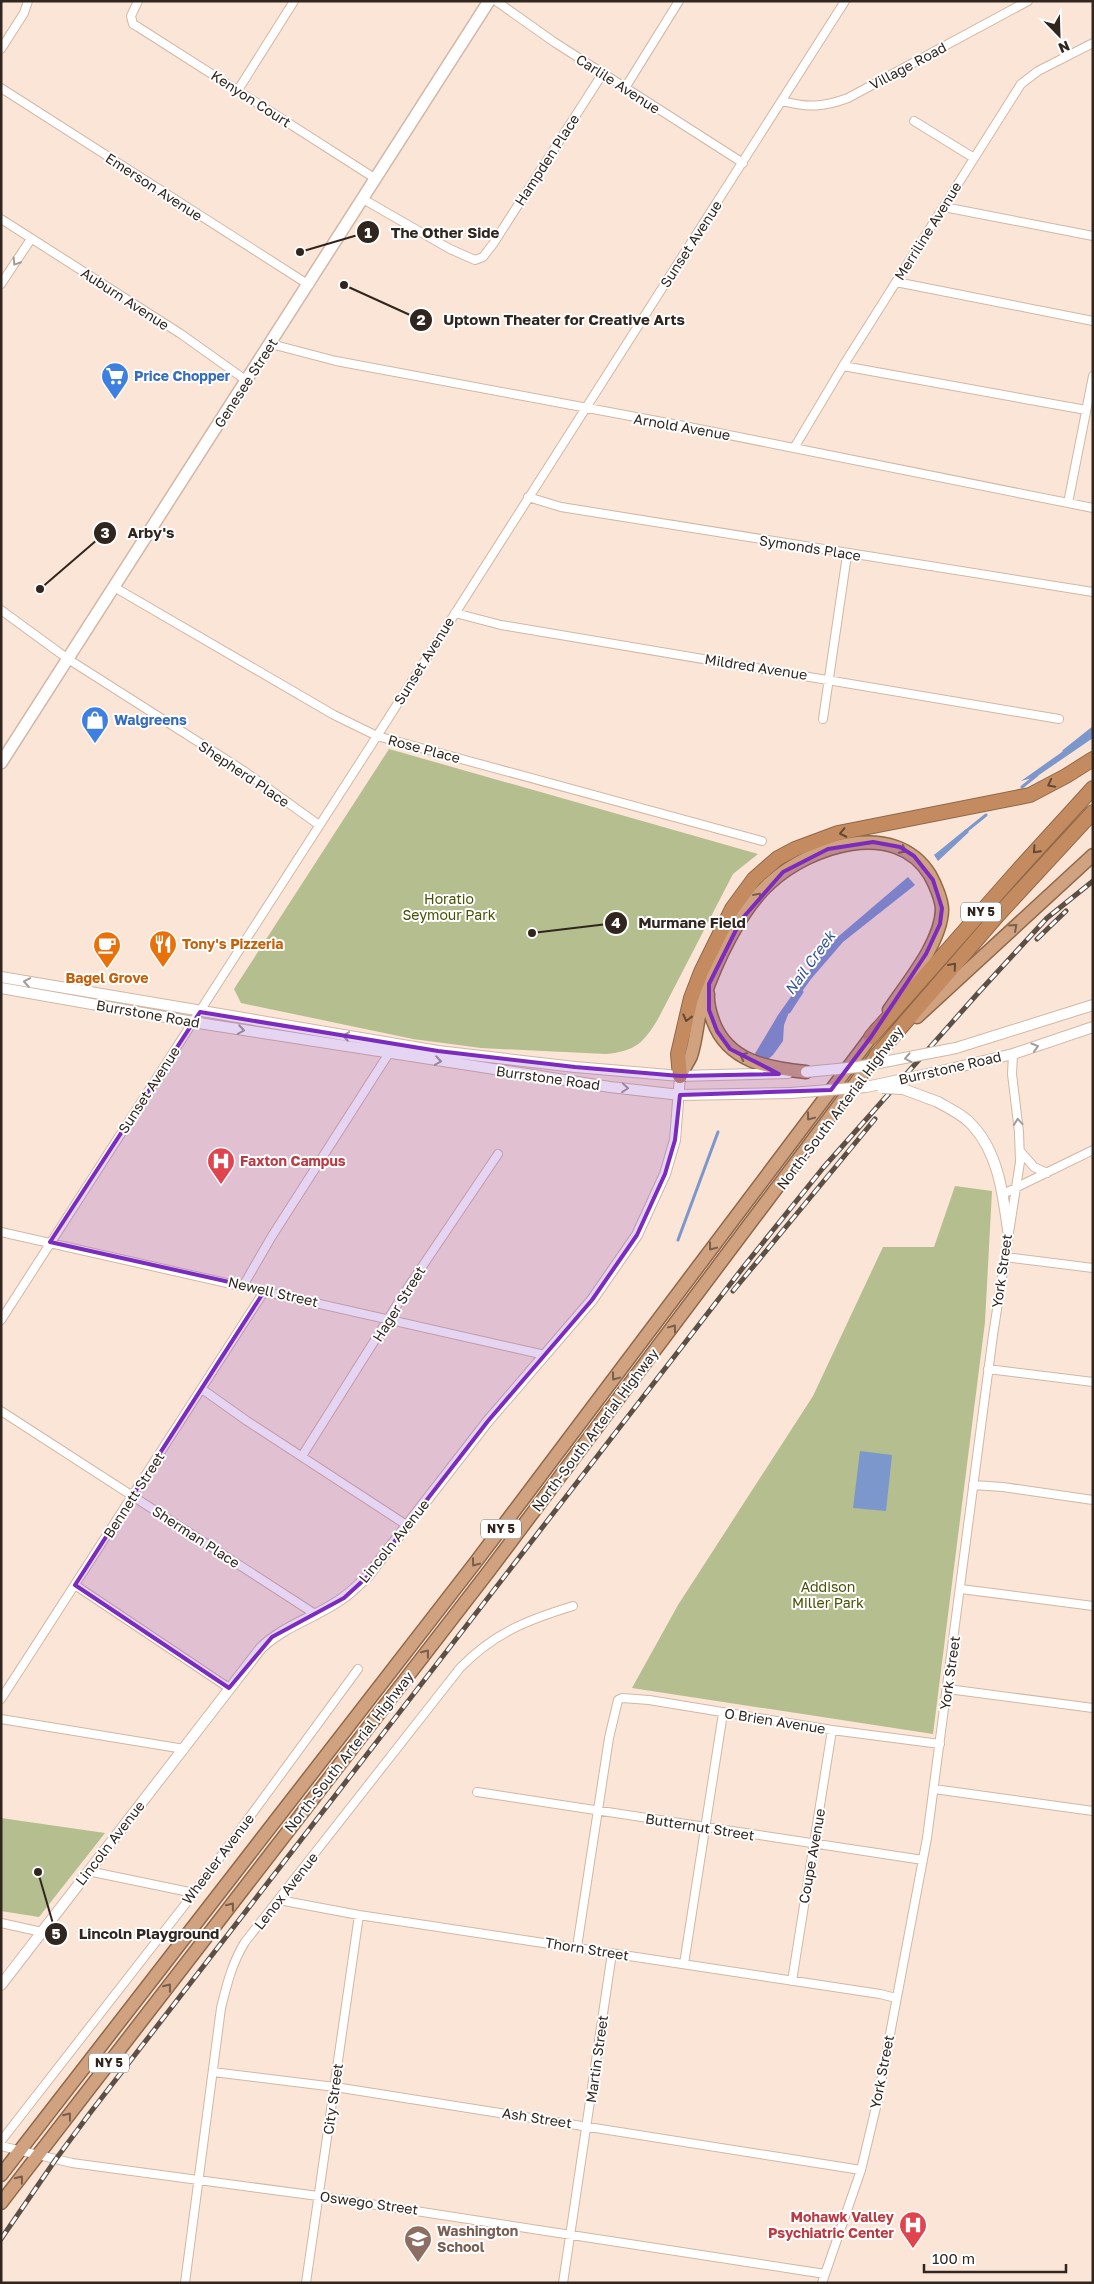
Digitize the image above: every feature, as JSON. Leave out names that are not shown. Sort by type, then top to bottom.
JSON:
[{"type":"highway","points":[[680,1076],[678,1054],[692,998],[701,972],[732,909],[754,879],[778,858],[795,849],[838,833],[1030,795],[1093,759]]},
{"type":"highway","name":"North-South Arterial Highway","points":[[1,2175],[475,1563],[871,1037],[1093,788]]},
{"type":"highway","name":"North-South Arterial Highway","points":[[1,2203],[477,1587],[876,1056],[985,930],[1093,812]]},
{"type":"highway","points":[[680,1076],[691,1056],[698,1018],[715,968],[750,905],[768,884],[783,872],[812,855],[846,845],[873,842],[900,847],[914,856],[933,880],[942,908],[940,924],[926,954],[871,1037]]},
{"type":"highway","points":[[876,1056],[1093,854]]},
{"type":"highway","points":[[709,984],[709,1010],[717,1031],[730,1049],[757,1063],[774,1068],[806,1072]]},
{"type":"main road","name":"Genesee Street","points":[[1,763],[309,285],[489,1]]},
{"type":"street","points":[[1,49],[24,12],[28,1]]},
{"type":"street","name":"Kenyon Court","points":[[138,1],[131,16],[133,24],[138,28],[376,179]]},
{"type":"street","points":[[238,90],[294,1]]},
{"type":"street","name":"Carlile Avenue","points":[[496,1],[625,88],[743,164]]},
{"type":"street","points":[[625,88],[679,1]]},
{"type":"street","name":"Sunset Avenue","points":[[1,1320],[377,736],[528,497],[743,164],[845,1]]},
{"type":"street","name":"Village Road","points":[[783,101],[800,106],[819,107],[848,98],[1028,1]]},
{"type":"street","name":"Merriline Avenue","points":[[794,448],[843,366],[1021,84],[1038,71],[1093,43]]},
{"type":"street","name":"Hampden Place","points":[[363,199],[450,248],[475,260],[482,257],[493,244],[603,73]]},
{"type":"street","name":"Emerson Avenue","points":[[1,88],[309,285]]},
{"type":"street","points":[[914,121],[974,158]]},
{"type":"street","points":[[944,207],[1093,236]]},
{"type":"street","name":"Auburn Avenue","points":[[1,219],[181,334],[247,381]]},
{"type":"street","points":[[1,284],[31,239]]},
{"type":"street","points":[[896,282],[1093,321]]},
{"type":"street","name":"Arnold Avenue","points":[[271,344],[336,361],[794,448],[1093,508]]},
{"type":"street","points":[[843,366],[1086,410]]},
{"type":"street","points":[[1068,503],[1093,376]]},
{"type":"street","name":"Symonds Place","points":[[528,497],[561,507],[847,555],[1093,592]]},
{"type":"street","points":[[823,720],[847,555]]},
{"type":"street","name":"Rose Place","points":[[114,587],[334,715],[377,736],[762,841]]},
{"type":"street","name":"Shepherd Place","points":[[1,610],[68,659],[244,771],[319,825]]},
{"type":"street","name":"Mildred Avenue","points":[[454,613],[501,625],[1059,719]]},
{"type":"street","name":"Burrstone Road","points":[[1,977],[200,1012],[542,1078],[680,1095],[791,1094],[866,1087],[1013,1054],[1093,1027]]},
{"type":"street","name":"Burrstone Road","points":[[1,988],[193,1022],[392,1049],[438,1051],[680,1076],[806,1072],[858,1067],[956,1048],[1093,1005]]},
{"type":"street","points":[[243,1286],[272,1236],[392,1049]]},
{"type":"street","name":"York Street","points":[[822,2283],[861,2170],[877,2103],[923,1860],[948,1689],[988,1369],[1016,1188],[1019,1150],[1012,1074],[1013,1054]]},
{"type":"street","name":"Lincoln Avenue","points":[[1,1985],[261,1648],[272,1637],[344,1598],[367,1577],[488,1420],[592,1300],[637,1235],[665,1174],[675,1140],[680,1076]]},
{"type":"street","points":[[866,1087],[903,1089],[938,1102],[973,1125],[989,1150],[1003,1194],[1008,1230]]},
{"type":"street","points":[[1019,1150],[1034,1167],[1047,1173]]},
{"type":"street","points":[[1003,1194],[1093,1150]]},
{"type":"street","name":"Hager Street","points":[[302,1456],[390,1319],[407,1289],[498,1154]]},
{"type":"street","name":"Newell Street","points":[[1,1232],[545,1354]]},
{"type":"street","points":[[1005,1257],[1093,1268]]},
{"type":"street","name":"Bennett Street","points":[[1,1699],[265,1290]]},
{"type":"street","points":[[988,1369],[1093,1382]]},
{"type":"street","points":[[202,1389],[408,1526]]},
{"type":"street","name":"Sherman Place","points":[[1,1411],[315,1614]]},
{"type":"street","points":[[974,1485],[1003,1487],[1093,1500]]},
{"type":"street","points":[[75,1585],[229,1688]]},
{"type":"street","points":[[961,1589],[1093,1606]]},
{"type":"street","name":"Lenox Avenue","points":[[186,2283],[221,2008],[230,1972],[246,1942],[460,1668],[477,1650],[498,1635],[534,1618],[573,1606]]},
{"type":"street","name":"Wheeler Avenue","points":[[1,2140],[194,1893],[358,1669]]},
{"type":"street","points":[[948,1689],[1093,1708]]},
{"type":"street","name":"O Brien Avenue","points":[[598,1811],[615,1707],[618,1700],[622,1698],[649,1700],[832,1730],[940,1744]]},
{"type":"street","points":[[684,1964],[723,1713]]},
{"type":"street","points":[[1,1719],[184,1749]]},
{"type":"street","name":"Coupe Avenue","points":[[792,1981],[832,1730]]},
{"type":"street","points":[[934,1789],[1093,1811]]},
{"type":"street","name":"Butternut Street","points":[[477,1792],[923,1860]]},
{"type":"street","points":[[577,1947],[598,1811]]},
{"type":"street","points":[[88,1871],[194,1893]]},
{"type":"street","name":"Thorn Street","points":[[279,1900],[359,1915],[577,1947],[896,1998]]},
{"type":"street","name":"City Street","points":[[306,2283],[359,1915]]},
{"type":"street","points":[[1,1923],[42,1932]]},
{"type":"street","name":"Martin Street","points":[[564,2283],[612,1953]]},
{"type":"street","name":"Ash Street","points":[[213,2072],[335,2087],[861,2170]]},
{"type":"street","name":"Oswego Street","points":[[1,2146],[72,2163],[318,2196],[825,2274]]},
{"type":"highlighted area","points":[[873,842],[900,847],[914,856],[933,880],[942,908],[940,924],[926,954],[871,1037],[831,1090],[680,1095],[675,1140],[665,1174],[637,1235],[592,1300],[488,1421],[367,1577],[344,1598],[272,1637],[229,1688],[75,1585],[265,1290],[50,1242],[200,1012],[438,1051],[575,1067],[680,1076],[779,1074],[730,1049],[717,1031],[709,1010],[709,984],[741,920],[783,872],[828,849]]},
{"type":"green space","name":"Horatio Seymour Park","points":[[389,749],[758,854],[733,874],[658,1019],[643,1040],[624,1051],[606,1054],[481,1048],[413,1039],[241,1003],[234,989]]},
{"type":"green space","name":"Addison Miller Park","points":[[955,1186],[992,1191],[985,1322],[933,1734],[632,1688],[678,1605],[813,1396],[883,1247],[934,1247]]},
{"type":"green space","points":[[1,1818],[105,1833],[39,1917],[1,1911]]},
{"type":"water","points":[[1093,730],[1093,738],[1036,777],[1021,781]]},
{"type":"water","points":[[966,829],[969,832],[938,861],[934,855]]},
{"type":"water","points":[[908,877],[915,885],[843,942],[811,979],[791,1007],[784,1025],[783,1041],[773,1055],[766,1061],[753,1057],[778,1015],[826,947]]},
{"type":"water","points":[[860,1451],[892,1455],[886,1511],[853,1508]]},
{"type":"waterway","name":"Nail Creek","points":[[1064,751],[1093,728]]},
{"type":"waterway","name":"Nail Creek","points":[[1022,787],[1037,775]]},
{"type":"waterway","name":"Nail Creek","points":[[965,832],[986,815]]},
{"type":"waterway","name":"Nail Creek","points":[[789,1012],[802,992]]},
{"type":"waterway","name":"Nail Creek","points":[[678,1240],[718,1132]]},
{"type":"railway","points":[[1,2239],[90,2113],[745,1265],[823,1168],[979,992],[1047,918],[1093,881]]},
{"type":"railway","points":[[1037,939],[1066,911]]},
{"type":"railway","points":[[733,1291],[875,1119]]},
{"type":"place","name":"The Other Side","points":[[300,252]]},
{"type":"place","name":"Uptown Theater for Creative Arts","points":[[344,285]]},
{"type":"place","name":"Price Chopper","points":[[115,400]]},
{"type":"place","name":"Arby's","points":[[40,589]]},
{"type":"place","name":"Walgreens","points":[[95,744]]},
{"type":"place","name":"Murmane Field","points":[[532,933]]},
{"type":"place","name":"Tony's Pizzeria","points":[[163,968]]},
{"type":"place","name":"Bagel Grove","points":[[107,969]]},
{"type":"place","name":"Faxton Campus","points":[[221,1185]]},
{"type":"place","name":"Lincoln Playground","points":[[38,1872]]},
{"type":"place","name":"Mohawk Valley Psychiatric Center","points":[[913,2249]]},
{"type":"place","name":"Washington School","points":[[418,2263]]}]
